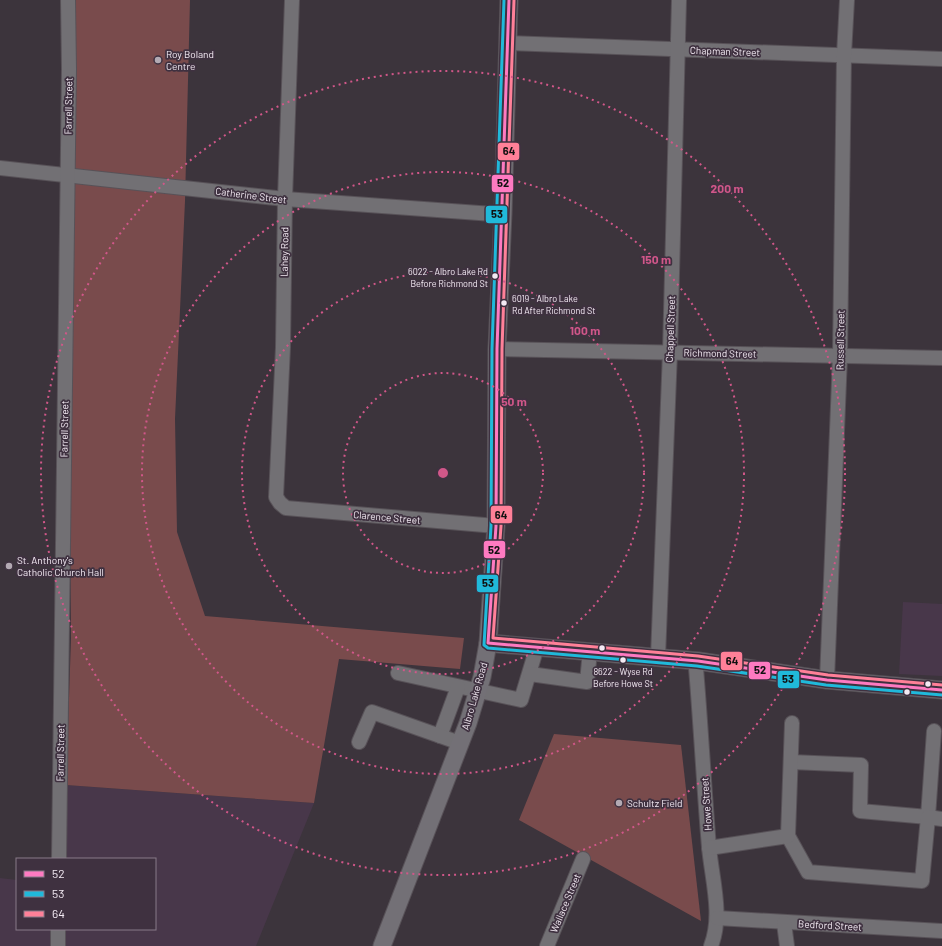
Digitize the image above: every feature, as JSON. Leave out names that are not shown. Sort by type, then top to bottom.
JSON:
[{"type":"main road","name":"Albro Lake Road","points":[[382,946],[460,743],[478,691],[488,643],[496,526],[497,349],[503,213],[509,0]]},
{"type":"main road","points":[[488,643],[698,661],[828,680],[942,690]]},
{"type":"street","name":"Farrell Street","points":[[58,858],[66,175],[69,69],[68,0]]},
{"type":"street","name":"Lahey Road","points":[[280,503],[276,497],[283,347],[285,200],[292,0]]},
{"type":"street","name":"Chappell Street","points":[[658,657],[670,352],[679,0]]},
{"type":"street","name":"Russell Street","points":[[828,680],[840,356],[844,56],[847,0]]},
{"type":"street","name":"Chapman Street","points":[[508,43],[942,59]]},
{"type":"street","name":"Catherine Street","points":[[0,168],[285,200],[493,214],[503,213]]},
{"type":"street","name":"Richmond Street","points":[[497,349],[942,358]]},
{"type":"street","name":"Clarence Street","points":[[280,503],[286,508],[496,526]]},
{"type":"street","points":[[398,673],[521,700],[537,647]]},
{"type":"street","points":[[530,674],[588,682],[590,651]]},
{"type":"street","name":"Howe Street","points":[[698,661],[696,668],[709,848],[717,918],[716,933],[711,946]]},
{"type":"street","points":[[440,736],[458,687]]},
{"type":"street","points":[[359,742],[372,712],[460,743]]},
{"type":"street","points":[[792,723],[788,836],[808,872],[922,881],[934,731]]},
{"type":"street","points":[[791,762],[861,765],[860,811],[942,819]]},
{"type":"street","points":[[709,848],[788,836]]},
{"type":"street","name":"Wallace Street","points":[[546,946],[583,859]]},
{"type":"street","name":"Bedford Street","points":[[717,918],[942,931]]},
{"type":"street","points":[[784,923],[787,946]]},
{"type":"street","points":[[58,930],[58,946]]},
{"type":"shaded area","points":[[71,0],[190,0],[185,201],[175,419],[177,532],[205,616],[464,638],[460,669],[339,659],[314,803],[66,785],[71,639],[68,188]]},
{"type":"shaded area","points":[[903,602],[942,604],[942,676],[899,674]]},
{"type":"shaded area","points":[[554,734],[681,745],[701,921],[519,820]]},
{"type":"shaded area","points":[[66,785],[314,803],[256,946],[0,946],[0,878],[16,880],[16,930],[156,930],[156,858],[66,858]]},
{"type":"transit line","name":"53","points":[[504,0],[492,349],[491,526],[484,645],[488,648],[697,666],[826,685],[942,695]]},
{"type":"transit line","name":"52","points":[[509,0],[497,349],[496,526],[488,643],[698,661],[827,680],[942,690]]},
{"type":"transit line","name":"64","points":[[514,0],[502,349],[501,526],[493,638],[698,656],[828,675],[942,685]]},
{"type":"place","name":"Roy Boland Centre","points":[[158,60]]},
{"type":"place","name":"6022 - Albro Lake Rd Before Richmond St","points":[[495,276]]},
{"type":"place","name":"6019 - Albro Lake Rd After Richmond St","points":[[504,303]]},
{"type":"place","name":"St. Anthony's Catholic Church Hall","points":[[9,566]]},
{"type":"place","name":"8622 - Wyse Rd Before Howe St","points":[[623,660]]},
{"type":"place","name":"Schultz Field","points":[[619,803]]}]
